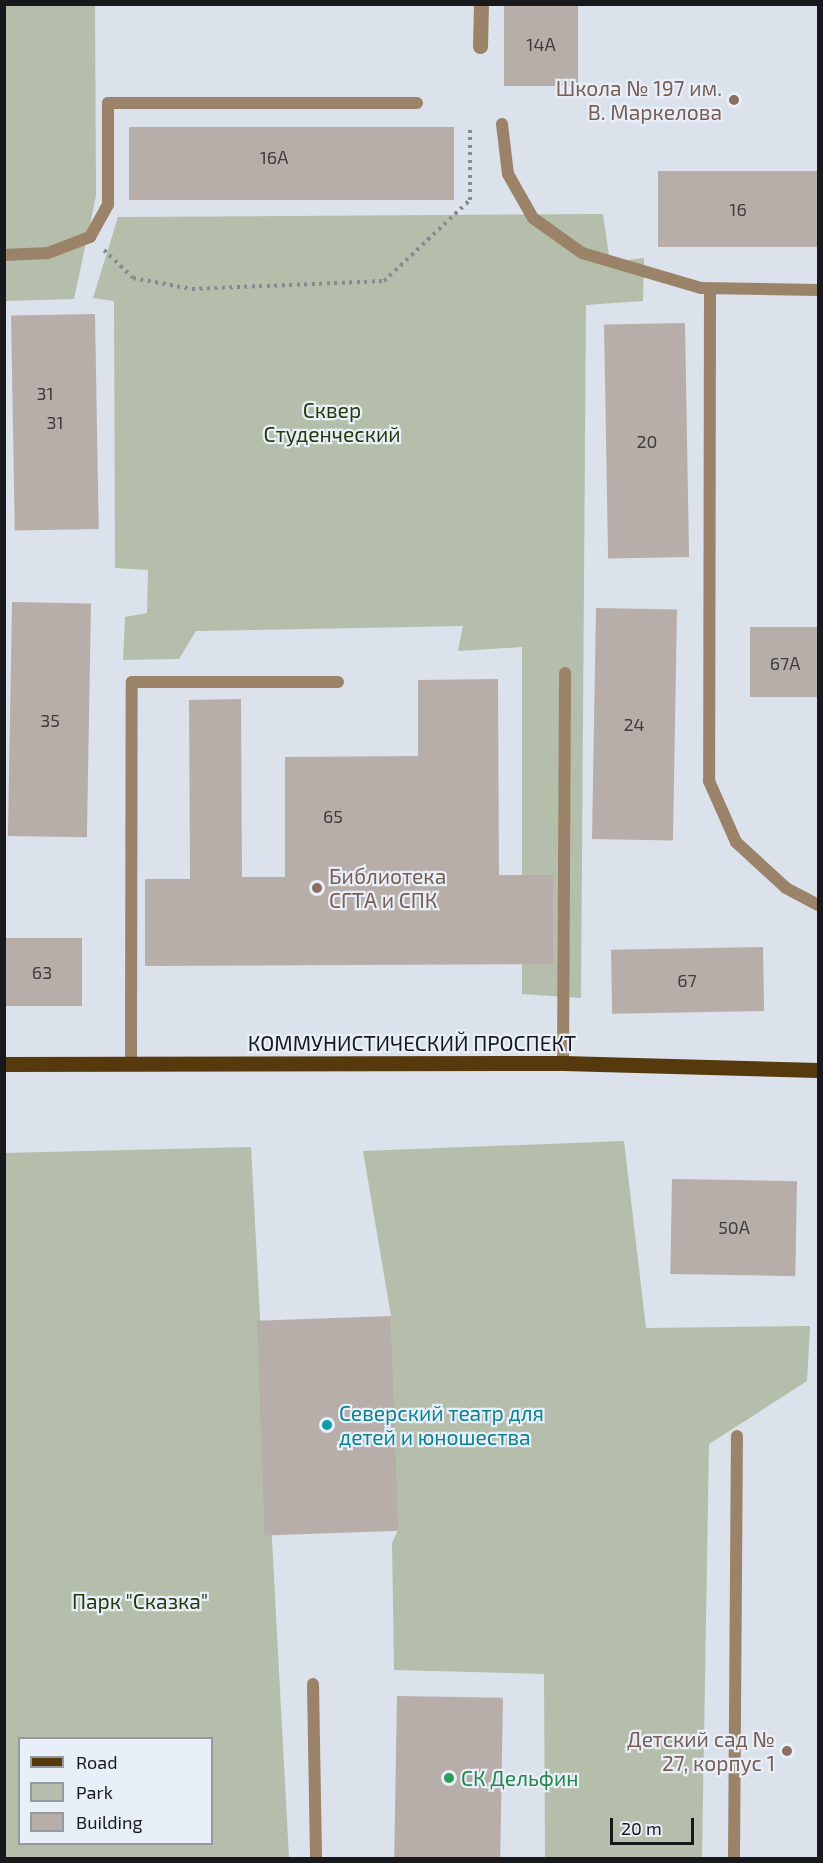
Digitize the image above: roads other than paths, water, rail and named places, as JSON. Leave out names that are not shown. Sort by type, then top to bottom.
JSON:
[{"type":"main road","name":"КОММУНИСТИЧЕСКИЙ ПРОСПЕКТ","points":[[4,1064],[563,1063],[819,1070]]},
{"type":"street","points":[[480,46],[482,4]]},
{"type":"lane","points":[[4,255],[48,253],[90,237],[108,205],[108,103],[417,103]]},
{"type":"lane","points":[[502,124],[508,174],[533,218],[582,253],[645,275],[710,289],[819,290]]},
{"type":"lane","points":[[710,289],[709,781],[736,842],[786,888],[819,905]]},
{"type":"lane","points":[[563,1063],[565,673]]},
{"type":"lane","points":[[131,1064],[132,682],[338,682]]},
{"type":"lane","points":[[734,1858],[737,1436]]},
{"type":"lane","points":[[313,1684],[316,1858]]},
{"type":"place","name":"Школа № 197 им. В. Маркелова","points":[[734,100]]},
{"type":"place","name":"Библиотека СГТА и СПК","points":[[317,888]]},
{"type":"place","name":"Северский театр для детей и юношества","points":[[327,1425]]},
{"type":"place","name":"Детский сад № 27, корпус 1","points":[[787,1751]]},
{"type":"place","name":"СК Дельфин","points":[[449,1778]]},
{"type":"park label","name":"Сквер Студенческий","points":[[332,422]]},
{"type":"park label","name":"Парк \"Сказка\"","points":[[140,1601]]}]
